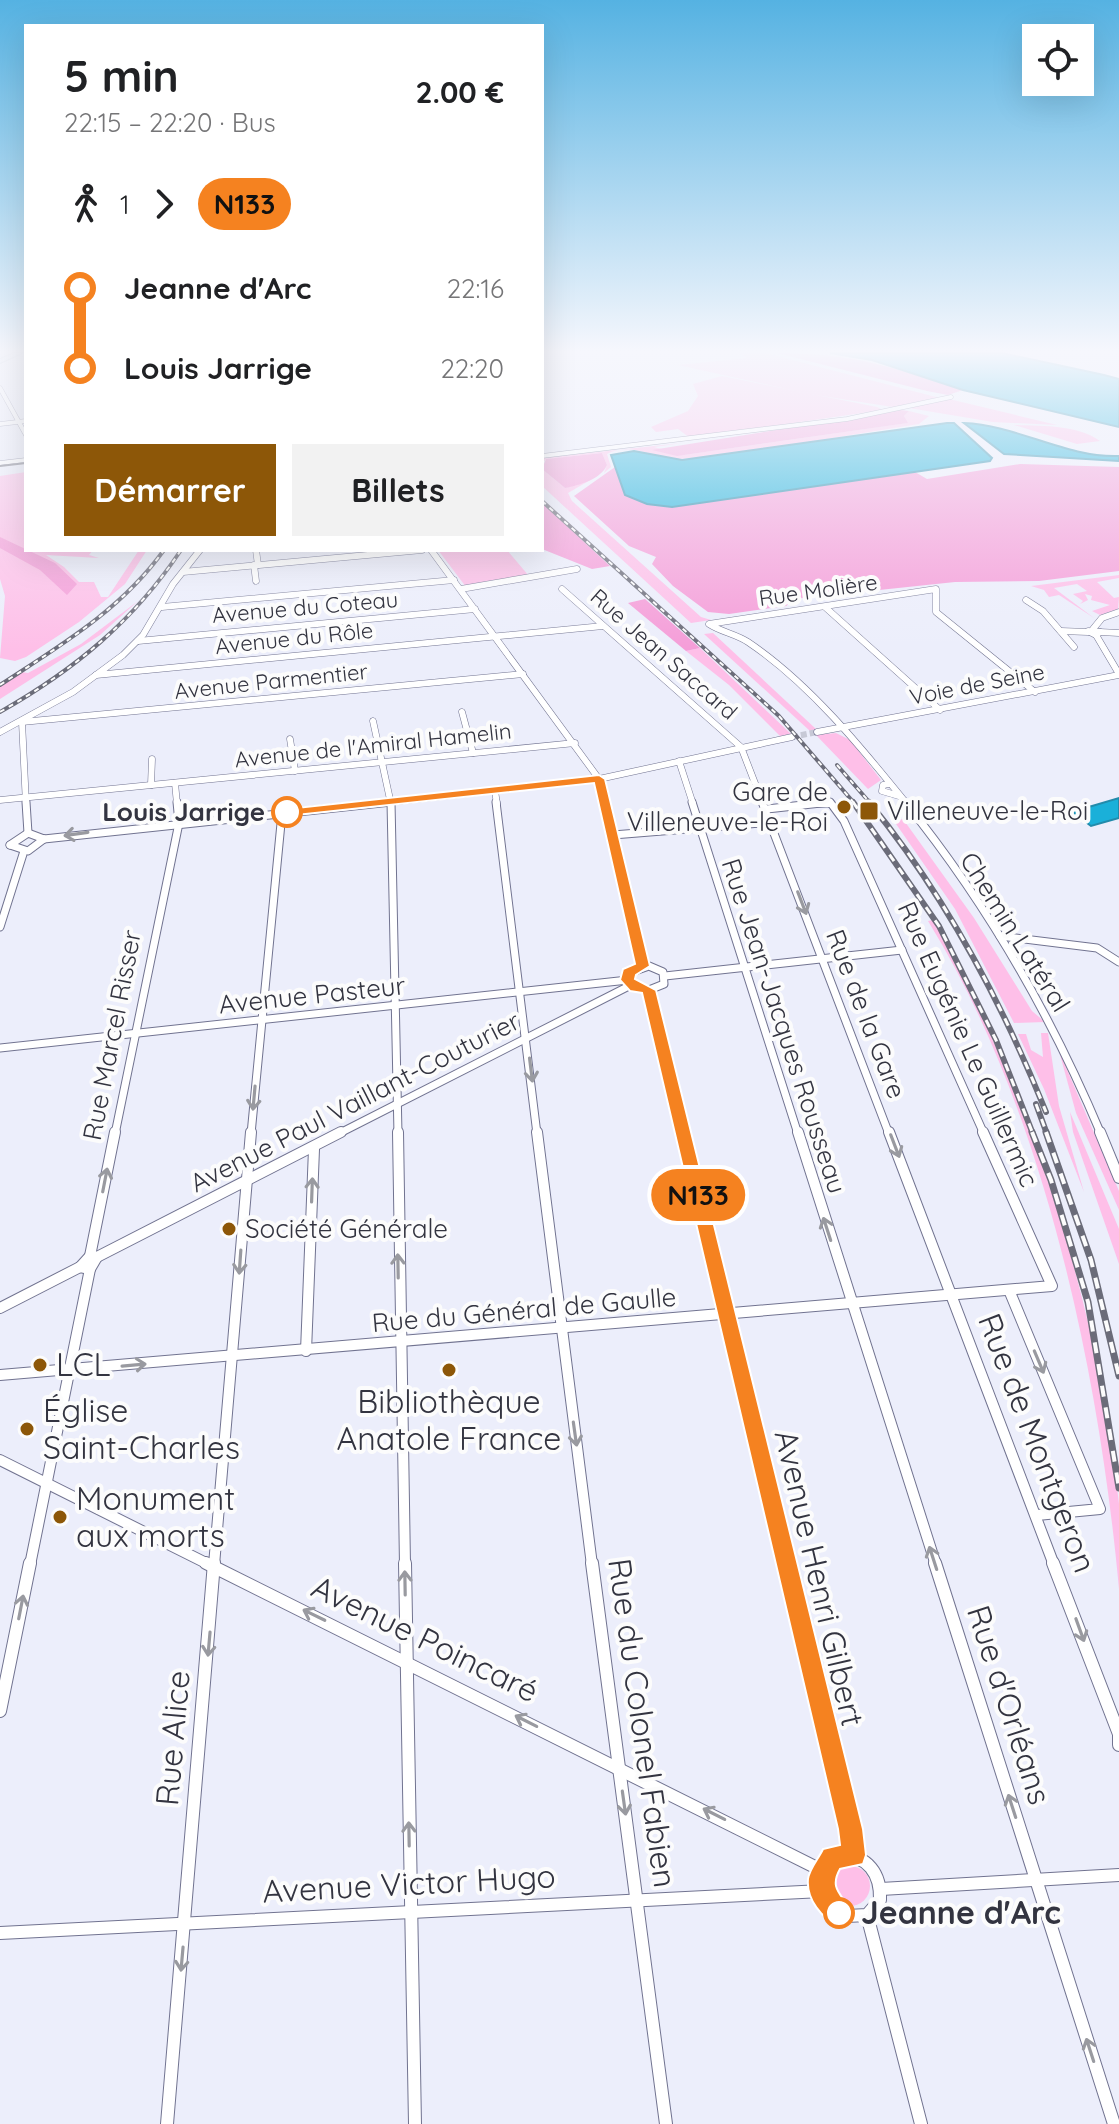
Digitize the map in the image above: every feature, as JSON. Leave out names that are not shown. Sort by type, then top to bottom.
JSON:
[{"type":"street","points":[[544,456],[578,452]]},
{"type":"street","points":[[0,463],[24,460]]},
{"type":"street","points":[[0,732],[22,722],[96,675],[138,641],[198,552]]},
{"type":"street","points":[[256,552],[256,581]]},
{"type":"street","points":[[183,572],[400,552]]},
{"type":"street","points":[[433,552],[599,779],[643,966],[654,967],[665,976],[902,950]]},
{"type":"street","points":[[461,589],[577,569]]},
{"type":"street","points":[[162,607],[454,580]]},
{"type":"street","name":"Rue Jean Saccard","points":[[562,589],[741,747]]},
{"type":"street","name":"Rue Molière","points":[[711,626],[712,621],[936,589],[936,612],[1035,692]]},
{"type":"street","points":[[1026,600],[1043,611],[1061,631],[1063,639],[1074,647]]},
{"type":"street","points":[[825,607],[940,710]]},
{"type":"street","name":"Avenue du Coteau","points":[[138,641],[475,609]]},
{"type":"street","points":[[1094,632],[1102,618],[1119,612]]},
{"type":"street","name":"Avenue du Rôle","points":[[96,675],[603,626]]},
{"type":"street","name":"Chemin Latéral","points":[[711,626],[751,644],[840,726],[899,796],[1000,936],[1051,1026],[1119,1178]]},
{"type":"street","points":[[1061,631],[1119,635]]},
{"type":"street","points":[[1094,632],[1119,675]]},
{"type":"street","points":[[1111,639],[1119,635]]},
{"type":"street","name":"Avenue Parmentier","points":[[22,722],[523,674]]},
{"type":"street","name":"Voie de Seine","points":[[817,732],[1119,675]]},
{"type":"street","points":[[462,712],[473,753]]},
{"type":"street","points":[[373,721],[390,803],[415,2124]]},
{"type":"street","points":[[22,722],[28,833]]},
{"type":"street","points":[[28,833],[44,839],[599,779],[792,737]]},
{"type":"street","points":[[290,739],[295,771]]},
{"type":"street","name":"Avenue de l'Amiral Hamelin","points":[[0,800],[575,743]]},
{"type":"street","name":"Rue de la Gare","points":[[741,747],[953,1295]]},
{"type":"street","points":[[151,785],[152,759]]},
{"type":"street","name":"Rue Jean-Jacques Rousseau","points":[[679,761],[851,1303]]},
{"type":"street","name":"Rue Marcel Risser","points":[[93,1257],[134,1034],[179,823],[175,783]]},
{"type":"street","name":"Rue du Colonel Fabien","points":[[495,791],[561,1329],[666,2124]]},
{"type":"street","name":"Rue Eugénie Le Guillermic","points":[[767,809],[830,802],[844,821],[1052,1286]]},
{"type":"street","name":"Rue Alice","points":[[167,2124],[246,1184],[282,813]]},
{"type":"street","points":[[613,835],[772,822]]},
{"type":"street","points":[[0,846],[10,845],[28,833]]},
{"type":"street","points":[[10,845],[24,851],[35,849],[44,839]]},
{"type":"street","points":[[0,927],[24,851]]},
{"type":"street","points":[[1000,936],[1097,948],[1119,962]]},
{"type":"street","name":"Avenue Paul Vaillant-Couturier","points":[[93,1257],[246,1184],[527,1039],[629,983],[629,973],[643,966]]},
{"type":"street","points":[[629,983],[649,990],[664,984],[665,976]]},
{"type":"street","name":"Avenue Pasteur","points":[[0,1048],[629,983]]},
{"type":"street","name":"Avenue Henri Gilbert","points":[[649,990],[854,1855]]},
{"type":"street","points":[[306,1351],[314,1149]]},
{"type":"street","points":[[0,1711],[69,1371],[85,1268],[93,1257]]},
{"type":"street","points":[[0,1308],[85,1268]]},
{"type":"street","name":"Rue du Général de Gaulle","points":[[0,1375],[399,1344],[1052,1286]]},
{"type":"street","points":[[1009,1290],[1100,1509],[1037,1515]]},
{"type":"street","name":"Rue de Montgeron","points":[[953,1295],[1119,1734],[1119,1745]]},
{"type":"street","name":"Rue d'Orléans","points":[[851,1303],[1114,2124]]},
{"type":"street","name":"Avenue Poincaré","points":[[0,1460],[823,1871]]},
{"type":"street","points":[[854,1855],[873,1868],[881,1889],[875,1909],[867,1915],[849,1917],[839,1913],[822,1891],[823,1871],[832,1858],[854,1855]]},
{"type":"street","points":[[881,1889],[1119,1875]]},
{"type":"street","name":"Avenue Victor Hugo","points":[[0,1933],[822,1891]]},
{"type":"street","points":[[867,1915],[921,2124]]},
{"type":"shaded area","points":[[611,452],[607,454],[611,467],[604,473],[607,465],[602,453],[544,462],[544,458]]},
{"type":"shaded area","points":[[644,452],[683,455],[738,452],[679,459]]},
{"type":"shaded area","points":[[661,452],[704,452],[677,456]]},
{"type":"shaded area","points":[[602,453],[607,465],[595,478],[565,488],[544,471],[546,459]]},
{"type":"shaded area","points":[[1020,464],[1119,467],[1119,571],[1039,581],[955,582],[794,599],[786,606],[729,614],[708,612],[673,586],[652,564],[656,557],[629,546],[574,496],[615,467],[625,495],[647,504],[672,507],[915,472],[927,479]]},
{"type":"shaded area","points":[[544,471],[565,488],[592,479],[568,493],[572,501],[701,617],[711,620],[691,623],[544,488]]},
{"type":"shaded area","points":[[24,472],[24,552],[91,552],[89,555],[99,558],[46,555],[79,582],[94,582],[101,597],[108,597],[138,552],[146,552],[125,584],[79,622],[15,661],[0,658],[5,596],[0,579],[0,476]]},
{"type":"shaded area","points":[[544,505],[610,566],[592,569],[544,550]]},
{"type":"shaded area","points":[[0,537],[24,548],[24,552],[32,552],[55,563],[77,584],[67,595],[40,570],[0,548]]},
{"type":"shaded area","points":[[440,552],[509,552],[529,576],[466,587]]},
{"type":"shaded area","points":[[1119,575],[1119,578],[1097,582],[1114,598],[1119,597],[1118,609],[1100,615],[1092,611],[1110,605],[1091,600],[1092,596],[1085,594],[1088,600],[1080,604],[1083,601],[1073,594],[1087,591],[1077,584],[1054,588],[1094,618],[1059,595],[1049,597],[1044,590],[1031,586]]},
{"type":"shaded area","points":[[645,599],[700,648],[686,651],[628,603]]},
{"type":"shaded area","points":[[138,601],[100,635],[0,699],[0,687],[21,672],[28,673],[81,644]]},
{"type":"shaded area","points":[[713,633],[816,729],[810,731],[704,634]]},
{"type":"shaded area","points":[[700,648],[791,734],[780,736],[729,685],[686,651]]},
{"type":"shaded area","points":[[836,733],[850,740],[881,780],[868,789],[816,735]]},
{"type":"shaded area","points":[[903,819],[974,918],[1032,1011],[1045,1022],[1014,1023],[955,909],[894,821]]},
{"type":"shaded area","points":[[933,920],[1001,1058],[1030,1130],[1077,1277],[1109,1428],[1119,1504],[1119,1589],[1097,1419],[1060,1244],[1034,1157],[1004,1074],[969,994],[928,921]]},
{"type":"shaded area","points":[[1041,1033],[1048,1033],[1059,1106],[1084,1192],[1044,1089],[1018,1034],[1026,1034],[1031,1050],[1043,1057]]},
{"type":"shaded area","points":[[1059,1051],[1119,1191],[1119,1210],[1076,1113]]},
{"type":"shaded area","points":[[1070,1112],[1119,1229],[1119,1264],[1073,1132]]},
{"type":"shaded area","points":[[850,1866],[864,1872],[870,1886],[864,1900],[850,1906],[836,1900],[830,1886],[836,1872]]},
{"type":"water","points":[[640,452],[682,460],[738,452],[986,452],[992,458],[990,461],[672,507],[647,504],[625,495],[611,455]]},
{"type":"water","points":[[1002,452],[1081,452],[1119,456],[1119,461]]},
{"type":"water","points":[[1119,798],[1119,818],[1091,826],[1072,812]]},
{"type":"tunnel","points":[[792,737],[817,732]]},
{"type":"tram line","points":[[0,466],[24,463]]},
{"type":"railway","points":[[544,503],[779,716],[855,804]]},
{"type":"railway","points":[[0,685],[109,609],[162,552]]},
{"type":"railway","points":[[0,712],[53,679],[101,642],[143,599],[180,552]]},
{"type":"railway","points":[[837,765],[871,804]]},
{"type":"railway","points":[[853,802],[939,926],[996,1040],[1033,1134]]},
{"type":"railway","points":[[869,802],[897,837],[947,911],[1010,1029],[1046,1112]]},
{"type":"railway","points":[[1036,1104],[1047,1134]]},
{"type":"railway","points":[[1032,1132],[1051,1180],[1088,1302],[1119,1488]]},
{"type":"railway","points":[[1046,1132],[1091,1260],[1119,1376]]},
{"type":"bus line","name":"N133","points":[[287,812],[398,803],[599,779],[643,966],[632,969],[627,977],[631,985],[649,990],[850,1829],[854,1855],[832,1858],[821,1879],[824,1898],[839,1913]]},
{"type":"place","name":"Gare de Villeneuve-le-Roi","points":[[844,807]]},
{"type":"place","name":"Villeneuve-le-Roi","points":[[869,811]]},
{"type":"place","name":"Louis Jarrige","points":[[287,812]]},
{"type":"place","name":"Société Générale","points":[[229,1229]]},
{"type":"place","name":"LCL","points":[[40,1365]]},
{"type":"place","name":"Bibliothèque Anatole France","points":[[449,1370]]},
{"type":"place","name":"Église Saint-Charles","points":[[27,1429]]},
{"type":"place","name":"Monument aux morts","points":[[60,1517]]},
{"type":"place","name":"Jeanne d'Arc","points":[[839,1913]]}]
